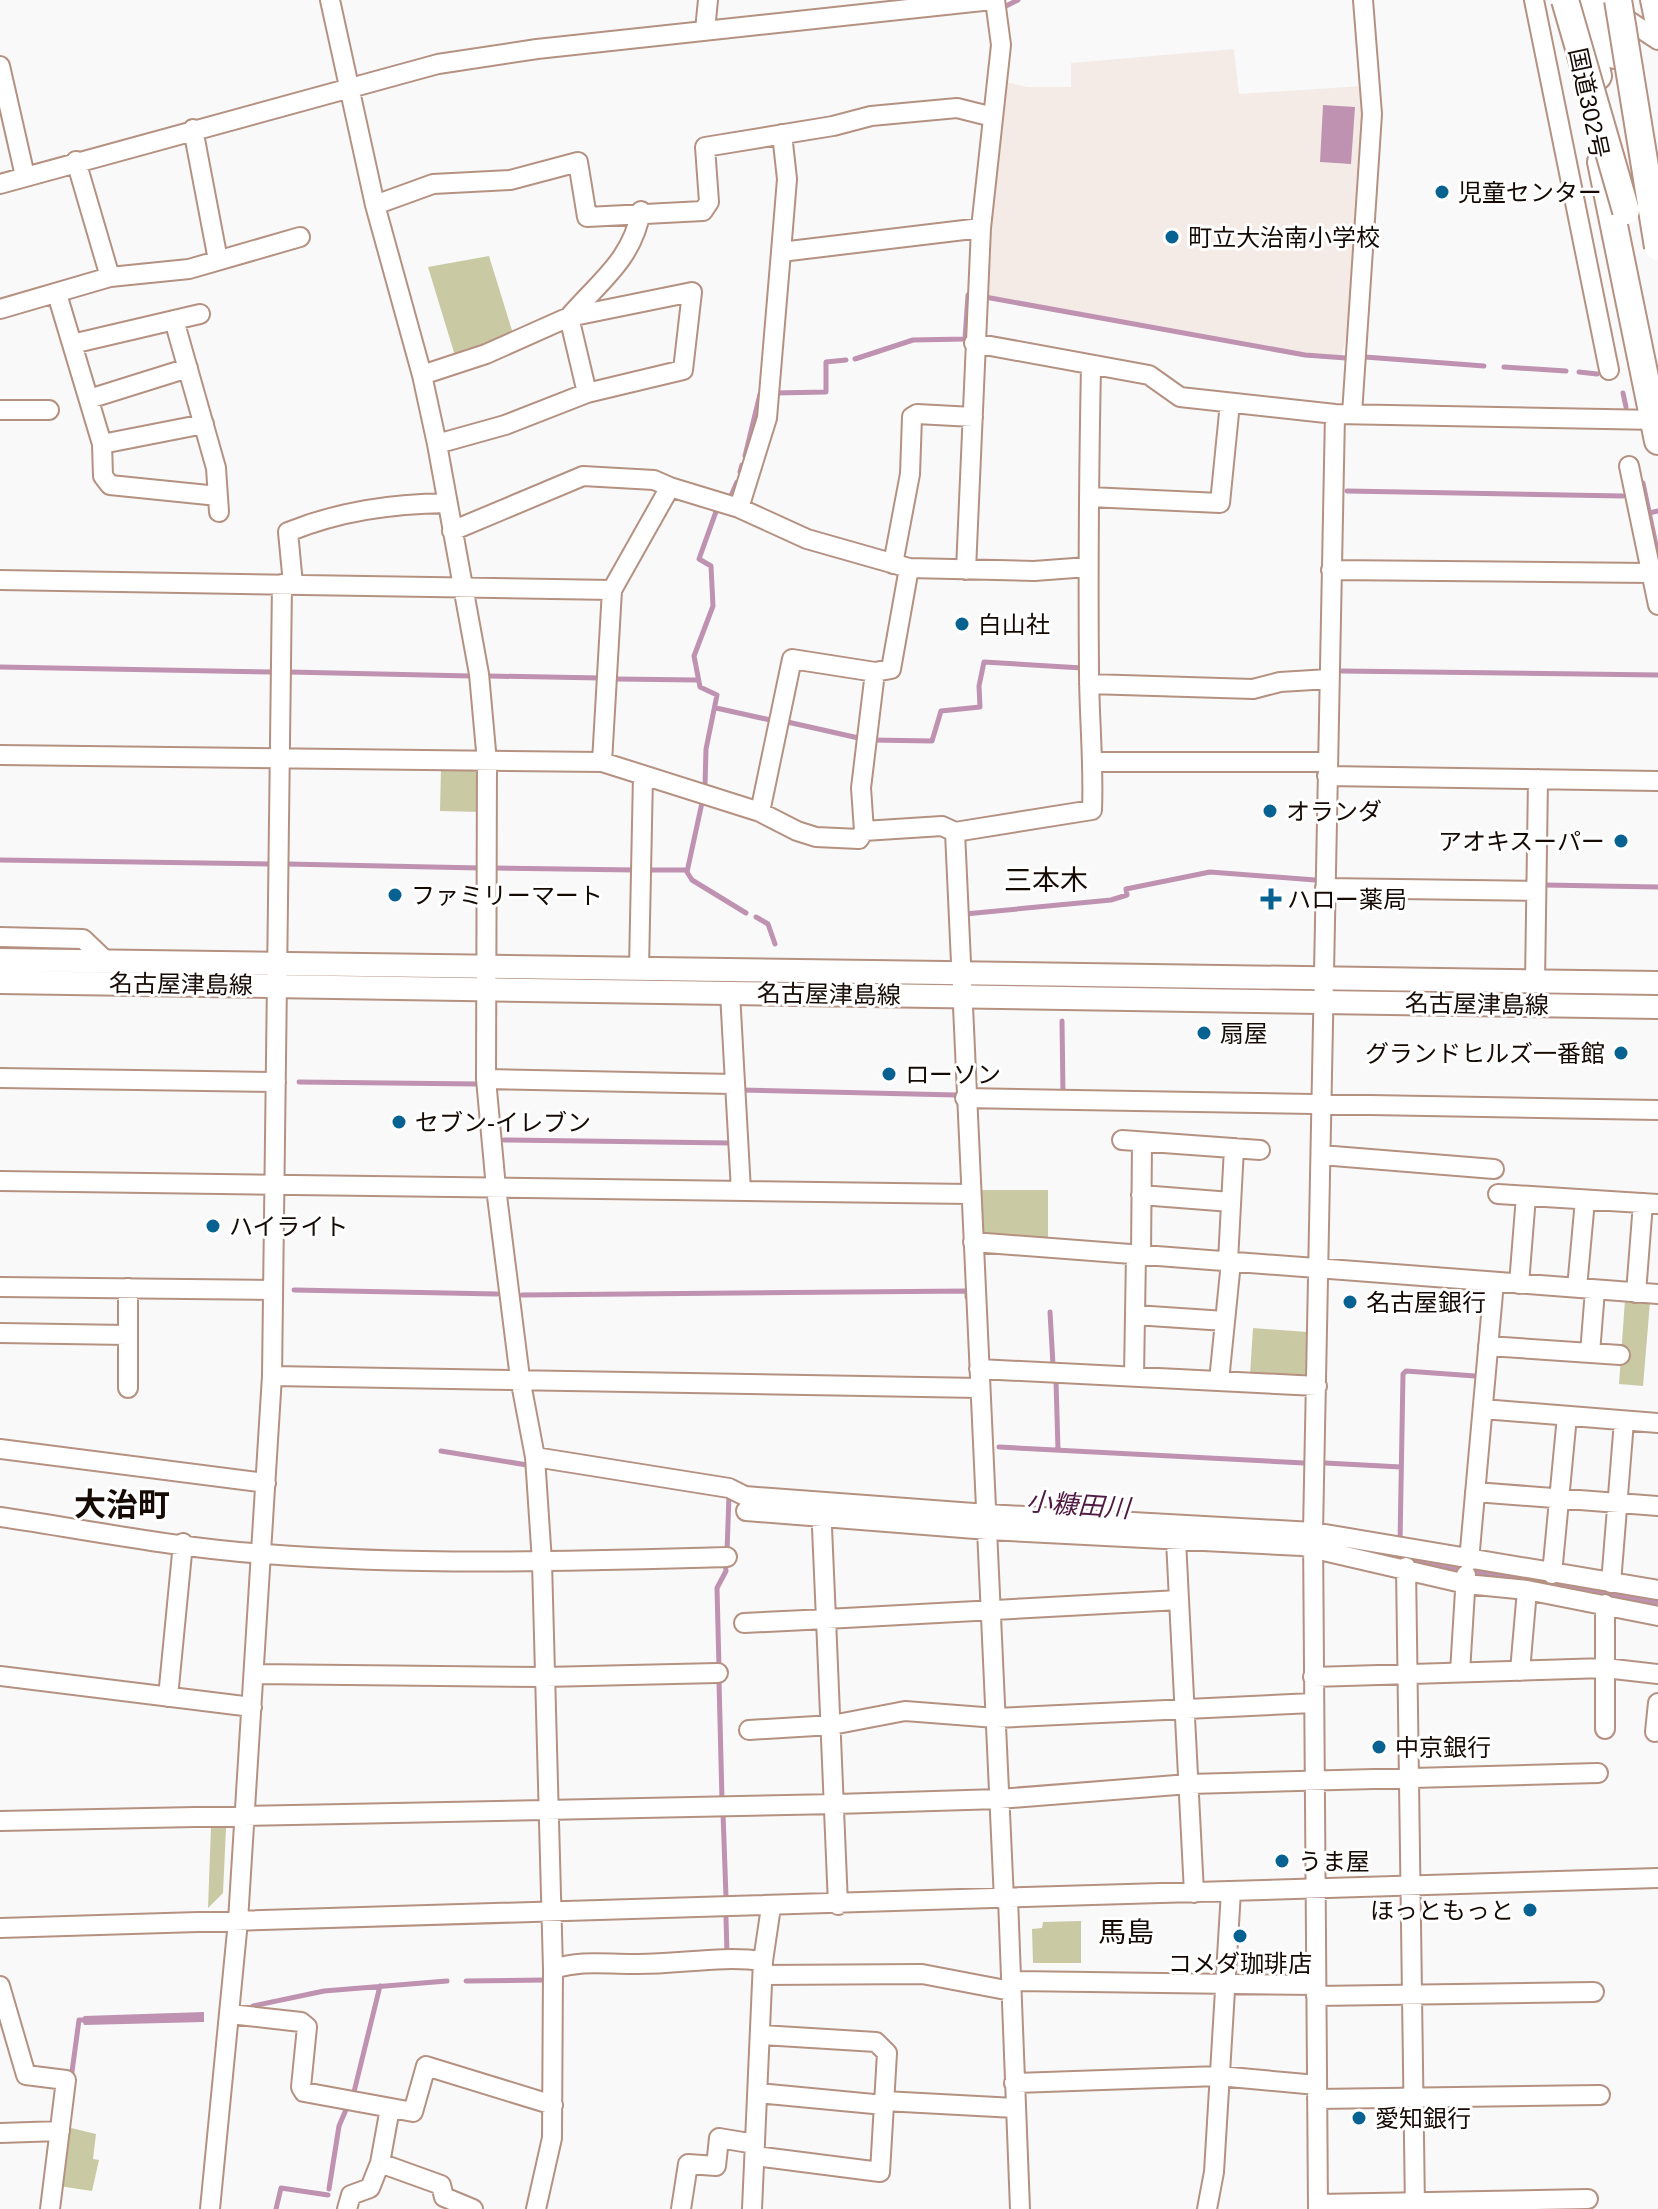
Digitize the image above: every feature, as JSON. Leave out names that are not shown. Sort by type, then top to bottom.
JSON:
[{"type":"highway","points":[[1567,0],[1626,211]]},
{"type":"highway","name":"国道302号","points":[[1567,0],[1657,427]]},
{"type":"highway","points":[[1582,0],[1658,369]]},
{"type":"highway","points":[[1615,4],[1658,247]]},
{"type":"highway","points":[[1615,4],[1658,262]]},
{"type":"highway","name":"国道302号","points":[[1615,4],[1658,196]]},
{"type":"main road","name":"名古屋津島線","points":[[0,960],[1658,983]]},
{"type":"main road","name":"名古屋津島線","points":[[0,982],[1658,1007]]},
{"type":"street","points":[[330,0],[375,205],[422,375],[479,674],[487,762],[487,1084],[496,1188],[520,1378],[535,1457],[542,1562],[553,1969],[553,2105],[550,2154],[536,2209]]},
{"type":"street","points":[[705,30],[708,0]]},
{"type":"street","points":[[0,184],[438,64],[705,30],[993,0],[1001,45],[981,228],[966,570]]},
{"type":"street","points":[[1363,0],[1372,114],[1331,570],[1313,1540],[1318,2206],[1415,2206],[1588,2199]]},
{"type":"street","points":[[1534,0],[1609,370]]},
{"type":"street","points":[[1541,34],[1567,0]]},
{"type":"street","points":[[1650,0],[1658,39]]},
{"type":"street","points":[[1615,4],[1658,39]]},
{"type":"street","points":[[0,66],[25,176]]},
{"type":"street","points":[[375,205],[433,184],[510,180],[578,162],[587,217],[641,211],[703,211],[709,202],[705,147],[871,116],[953,108],[993,117]]},
{"type":"street","points":[[193,129],[218,260]]},
{"type":"street","points":[[739,508],[767,418],[787,179],[782,134]]},
{"type":"street","points":[[76,161],[110,277]]},
{"type":"street","points":[[569,317],[623,261],[637,237],[641,211]]},
{"type":"street","points":[[781,252],[981,228]]},
{"type":"street","points":[[0,309],[110,277],[189,269],[300,237]]},
{"type":"street","points":[[1593,290],[1631,309]]},
{"type":"street","points":[[422,375],[486,354],[569,317],[692,292],[683,370],[587,393],[505,425],[437,444]]},
{"type":"street","points":[[57,294],[102,444],[103,476],[110,485],[218,504],[216,468],[174,320]]},
{"type":"street","points":[[72,344],[200,314]]},
{"type":"street","points":[[569,317],[587,393]]},
{"type":"street","points":[[974,343],[1149,375],[1180,397],[1343,414],[1657,427]]},
{"type":"street","points":[[864,831],[942,826],[955,832],[1092,810],[1094,762],[1089,684],[1088,567],[1091,366]]},
{"type":"street","points":[[89,399],[188,368]]},
{"type":"street","points":[[1089,497],[1220,503],[1230,403]]},
{"type":"street","points":[[0,410],[49,410]]},
{"type":"street","points":[[760,812],[792,659],[875,672],[891,669],[910,474],[912,417],[917,414],[973,417]]},
{"type":"street","points":[[102,444],[204,424]]},
{"type":"street","points":[[1629,466],[1657,598]]},
{"type":"street","points":[[452,531],[583,476],[654,480],[739,508],[807,539],[901,566],[966,570],[1088,567]]},
{"type":"street","points":[[602,762],[612,590],[670,487]]},
{"type":"street","points":[[210,2209],[238,1921],[272,1376],[279,758],[288,532],[331,515],[401,504],[447,503]]},
{"type":"street","points":[[1331,570],[1651,573]]},
{"type":"street","points":[[0,580],[612,590]]},
{"type":"street","points":[[0,755],[602,762],[760,812],[816,837],[859,839],[864,831],[861,788],[875,672]]},
{"type":"street","points":[[1089,684],[1253,689],[1280,682],[1329,679]]},
{"type":"street","points":[[1094,762],[1658,781]]},
{"type":"street","points":[[639,968],[643,776]]},
{"type":"street","points":[[1535,982],[1538,779]]},
{"type":"street","points":[[955,832],[960,996],[1020,2209]]},
{"type":"street","points":[[1325,882],[1536,885]]},
{"type":"street","points":[[0,937],[83,939],[105,960]]},
{"type":"street","points":[[730,993],[741,1191]]},
{"type":"street","points":[[0,1078],[276,1082]]},
{"type":"street","points":[[487,1084],[734,1090]]},
{"type":"street","points":[[965,1098],[1658,1110]]},
{"type":"street","points":[[1122,1140],[1260,1150]]},
{"type":"street","points":[[1134,1376],[1142,1142]]},
{"type":"street","points":[[1219,1381],[1234,1148]]},
{"type":"street","points":[[1321,1155],[1494,1169]]},
{"type":"street","points":[[0,1181],[970,1194]]},
{"type":"street","points":[[1498,1194],[1650,1204],[1636,1293]]},
{"type":"street","points":[[1141,1195],[1231,1202]]},
{"type":"street","points":[[1519,1284],[1526,1196]]},
{"type":"street","points":[[1585,1200],[1590,1353]]},
{"type":"street","points":[[973,1242],[1658,1294]]},
{"type":"street","points":[[1460,1672],[1494,1282]]},
{"type":"street","points":[[0,1287],[273,1290]]},
{"type":"street","points":[[128,1288],[128,1388]]},
{"type":"street","points":[[1135,1315],[1225,1321]]},
{"type":"street","points":[[0,1333],[128,1335]]},
{"type":"street","points":[[1488,1346],[1620,1355]]},
{"type":"street","points":[[979,1369],[1317,1386]]},
{"type":"street","points":[[272,1376],[980,1388]]},
{"type":"street","points":[[1483,1409],[1658,1423]]},
{"type":"street","points":[[1552,1574],[1567,1416]]},
{"type":"street","points":[[1611,1583],[1624,1421]]},
{"type":"street","points":[[0,1449],[266,1483]]},
{"type":"street","points":[[535,1457],[729,1488],[745,1496],[821,1510]]},
{"type":"street","points":[[1475,1492],[1658,1506]]},
{"type":"street","points":[[821,1510],[838,1905]]},
{"type":"street","points":[[746,1511],[821,1510],[1176,1540],[1313,1540],[1406,1567],[1552,1574],[1658,1590]]},
{"type":"street","points":[[0,1517],[261,1554],[348,1560],[542,1562],[727,1557]]},
{"type":"street","points":[[987,1523],[1313,1540],[1467,1570],[1527,1590],[1658,1616]]},
{"type":"street","points":[[1176,1540],[1194,1893]]},
{"type":"street","points":[[168,1697],[183,1543]]},
{"type":"street","points":[[1406,1567],[1415,2206]]},
{"type":"street","points":[[1520,1671],[1527,1590]]},
{"type":"street","points":[[744,1623],[1179,1600]]},
{"type":"street","points":[[1605,1604],[1605,1729]]},
{"type":"street","points":[[1313,1677],[1605,1668],[1658,1674]]},
{"type":"street","points":[[254,1674],[544,1677],[718,1673]]},
{"type":"street","points":[[0,1676],[252,1707]]},
{"type":"street","points":[[749,1730],[832,1725],[905,1711],[996,1718],[1313,1703]]},
{"type":"street","points":[[1655,1732],[1658,1703]]},
{"type":"street","points":[[0,1821],[836,1804],[999,1799],[1189,1784],[1598,1773]]},
{"type":"street","points":[[0,1928],[1658,1878]]},
{"type":"street","points":[[1207,2209],[1214,2172],[1231,1891]]},
{"type":"street","points":[[752,2209],[763,1968],[771,1907]]},
{"type":"street","points":[[553,1969],[588,1960],[631,1964],[735,1957],[763,1968],[922,1974],[1011,1986],[1225,1982],[1412,1994],[1594,1992]]},
{"type":"street","points":[[0,1986],[26,2075],[66,2080],[50,2209]]},
{"type":"street","points":[[230,2014],[301,2022],[307,2027],[301,2087],[304,2092],[413,2112],[426,2066],[553,2105]]},
{"type":"street","points":[[681,2209],[688,2164],[716,2166],[719,2138],[755,2150],[880,2172],[887,2053],[876,2042],[761,2035]]},
{"type":"street","points":[[1014,2083],[1219,2076],[1317,2092],[1413,2098],[1600,2095]]},
{"type":"street","points":[[758,2093],[884,2103],[1015,2108]]},
{"type":"street","points":[[347,2209],[351,2195],[370,2188],[380,2163],[390,2108]]},
{"type":"street","points":[[0,2133],[60,2131]]},
{"type":"street","points":[[380,2163],[441,2185],[444,2197],[473,2209]]},
{"type":"shaded area","name":"町立大治南小学校","points":[[1234,49],[1239,94],[1363,86],[1361,178],[1358,178],[1348,327],[1342,356],[1305,353],[985,295],[1002,81],[1028,87],[1071,87],[1071,63]]},
{"type":"shaded area","points":[[1323,105],[1355,107],[1351,164],[1320,162]]},
{"type":"shaded area","points":[[1318,1538],[1462,1567],[1658,1596],[1658,1609],[1461,1577],[1317,1545]]},
{"type":"shaded area","points":[[204,2012],[204,2022],[84,2025],[82,2019],[84,2016]]},
{"type":"green space","points":[[489,256],[514,337],[456,359],[428,267]]},
{"type":"green space","points":[[441,769],[476,769],[481,773],[481,812],[440,811]]},
{"type":"green space","points":[[977,1190],[1048,1190],[1048,1243],[983,1238],[979,1232]]},
{"type":"green space","points":[[1625,1300],[1650,1302],[1643,1386],[1619,1384]]},
{"type":"green space","points":[[1253,1328],[1307,1332],[1307,1375],[1303,1379],[1250,1375]]},
{"type":"green space","points":[[211,1827],[226,1828],[223,1893],[208,1908]]},
{"type":"green space","points":[[1081,1921],[1081,1963],[1033,1963],[1032,1929],[1042,1928],[1043,1922]]},
{"type":"green space","points":[[67,2127],[96,2134],[93,2159],[99,2160],[92,2191],[59,2186]]},
{"type":"waterway","points":[[1004,7],[1018,0]]},
{"type":"waterway","points":[[855,359],[913,340],[965,339],[968,295]]},
{"type":"waterway","points":[[985,297],[1305,355],[1346,358]]},
{"type":"waterway","points":[[1365,357],[1484,366]]},
{"type":"waterway","points":[[775,393],[826,392],[826,362],[846,360]]},
{"type":"waterway","points":[[1504,367],[1566,371]]},
{"type":"waterway","points":[[1579,372],[1597,374]]},
{"type":"waterway","points":[[1623,393],[1626,407]]},
{"type":"waterway","points":[[745,456],[760,394]]},
{"type":"waterway","points":[[740,472],[742,465]]},
{"type":"waterway","points":[[730,498],[737,482]]},
{"type":"waterway","points":[[1643,483],[1658,555]]},
{"type":"waterway","points":[[1347,491],[1623,496]]},
{"type":"waterway","points":[[705,786],[706,749],[717,695],[700,687],[694,656],[713,606],[711,566],[699,559],[718,506]]},
{"type":"waterway","points":[[1649,513],[1658,511]]},
{"type":"waterway","points":[[871,740],[932,741],[941,711],[980,707],[979,686],[984,662],[1082,668]]},
{"type":"waterway","points":[[0,667],[273,672]]},
{"type":"waterway","points":[[1342,671],[1658,675]]},
{"type":"waterway","points":[[289,672],[471,676]]},
{"type":"waterway","points":[[489,676],[600,678]]},
{"type":"waterway","points":[[617,679],[696,680]]},
{"type":"waterway","points":[[716,708],[775,721]]},
{"type":"waterway","points":[[783,721],[863,739]]},
{"type":"waterway","points":[[703,798],[687,872],[692,880],[746,913]]},
{"type":"waterway","points":[[0,860],[271,864]]},
{"type":"waterway","points":[[287,864],[480,868]]},
{"type":"waterway","points":[[495,868],[635,870]]},
{"type":"waterway","points":[[647,870],[686,870]]},
{"type":"waterway","points":[[965,914],[1111,900],[1127,895],[1126,889],[1210,872],[1315,880]]},
{"type":"waterway","points":[[1544,885],[1658,887]]},
{"type":"waterway","points":[[756,917],[768,924],[775,944]]},
{"type":"waterway","points":[[1062,1021],[1063,1093]]},
{"type":"waterway","points":[[299,1082],[477,1084]]},
{"type":"waterway","points":[[741,1090],[956,1095]]},
{"type":"waterway","points":[[504,1140],[731,1143]]},
{"type":"waterway","points":[[294,1290],[497,1294]]},
{"type":"waterway","points":[[522,1295],[967,1291],[967,1297]]},
{"type":"waterway","points":[[1050,1312],[1053,1365]]},
{"type":"waterway","points":[[1400,1543],[1403,1374],[1406,1371],[1475,1376]]},
{"type":"waterway","points":[[1056,1381],[1058,1450]]},
{"type":"waterway","points":[[999,1447],[1304,1463]]},
{"type":"waterway","points":[[441,1451],[527,1465]]},
{"type":"waterway","points":[[1325,1463],[1401,1467]]},
{"type":"waterway","points":[[727,1552],[729,1495]]},
{"type":"waterway","points":[[719,1668],[717,1588],[726,1571],[725,1562]]},
{"type":"waterway","points":[[719,1681],[722,1800]]},
{"type":"waterway","points":[[720,1813],[723,1813],[726,1897]]},
{"type":"waterway","points":[[726,1918],[727,1953]]},
{"type":"waterway","points":[[466,1981],[545,1980]]},
{"type":"waterway","points":[[253,2006],[324,1991],[447,1981]]},
{"type":"waterway","points":[[353,2096],[380,1986]]},
{"type":"waterway","points":[[71,2079],[79,2020],[86,2020]]},
{"type":"waterway","points":[[329,2189],[339,2126],[348,2105]]},
{"type":"waterway","points":[[276,2209],[281,2188],[328,2195]]},
{"type":"place","name":"児童センター","points":[[1442,192]]},
{"type":"place","name":"町立大治南小学校","points":[[1172,237]]},
{"type":"place","name":"白山社","points":[[962,624]]},
{"type":"place","name":"オランダ","points":[[1270,811]]},
{"type":"place","name":"アオキスーパー","points":[[1621,841]]},
{"type":"place","name":"ファミリーマート","points":[[395,895]]},
{"type":"place","name":"ハロー薬局","points":[[1271,899]]},
{"type":"place","name":"扇屋","points":[[1204,1033]]},
{"type":"place","name":"グランドヒルズ一番館","points":[[1621,1053]]},
{"type":"place","name":"ローソン","points":[[889,1074]]},
{"type":"place","name":"セブン-イレブン","points":[[399,1122]]},
{"type":"place","name":"ハイライト","points":[[213,1226]]},
{"type":"place","name":"名古屋銀行","points":[[1350,1302]]},
{"type":"place","name":"中京銀行","points":[[1379,1747]]},
{"type":"place","name":"うま屋","points":[[1282,1861]]},
{"type":"place","name":"ほっともっと","points":[[1530,1910]]},
{"type":"place","name":"コメダ珈琲店","points":[[1240,1936]]},
{"type":"place","name":"愛知銀行","points":[[1359,2118]]},
{"type":"district","name":"三本木","points":[[1046,880]]},
{"type":"district","name":"大治町","points":[[122,1505]]},
{"type":"district","name":"馬島","points":[[1126,1932]]},
{"type":"water label","name":"小糠田川","points":[[1078,1505]]}]
